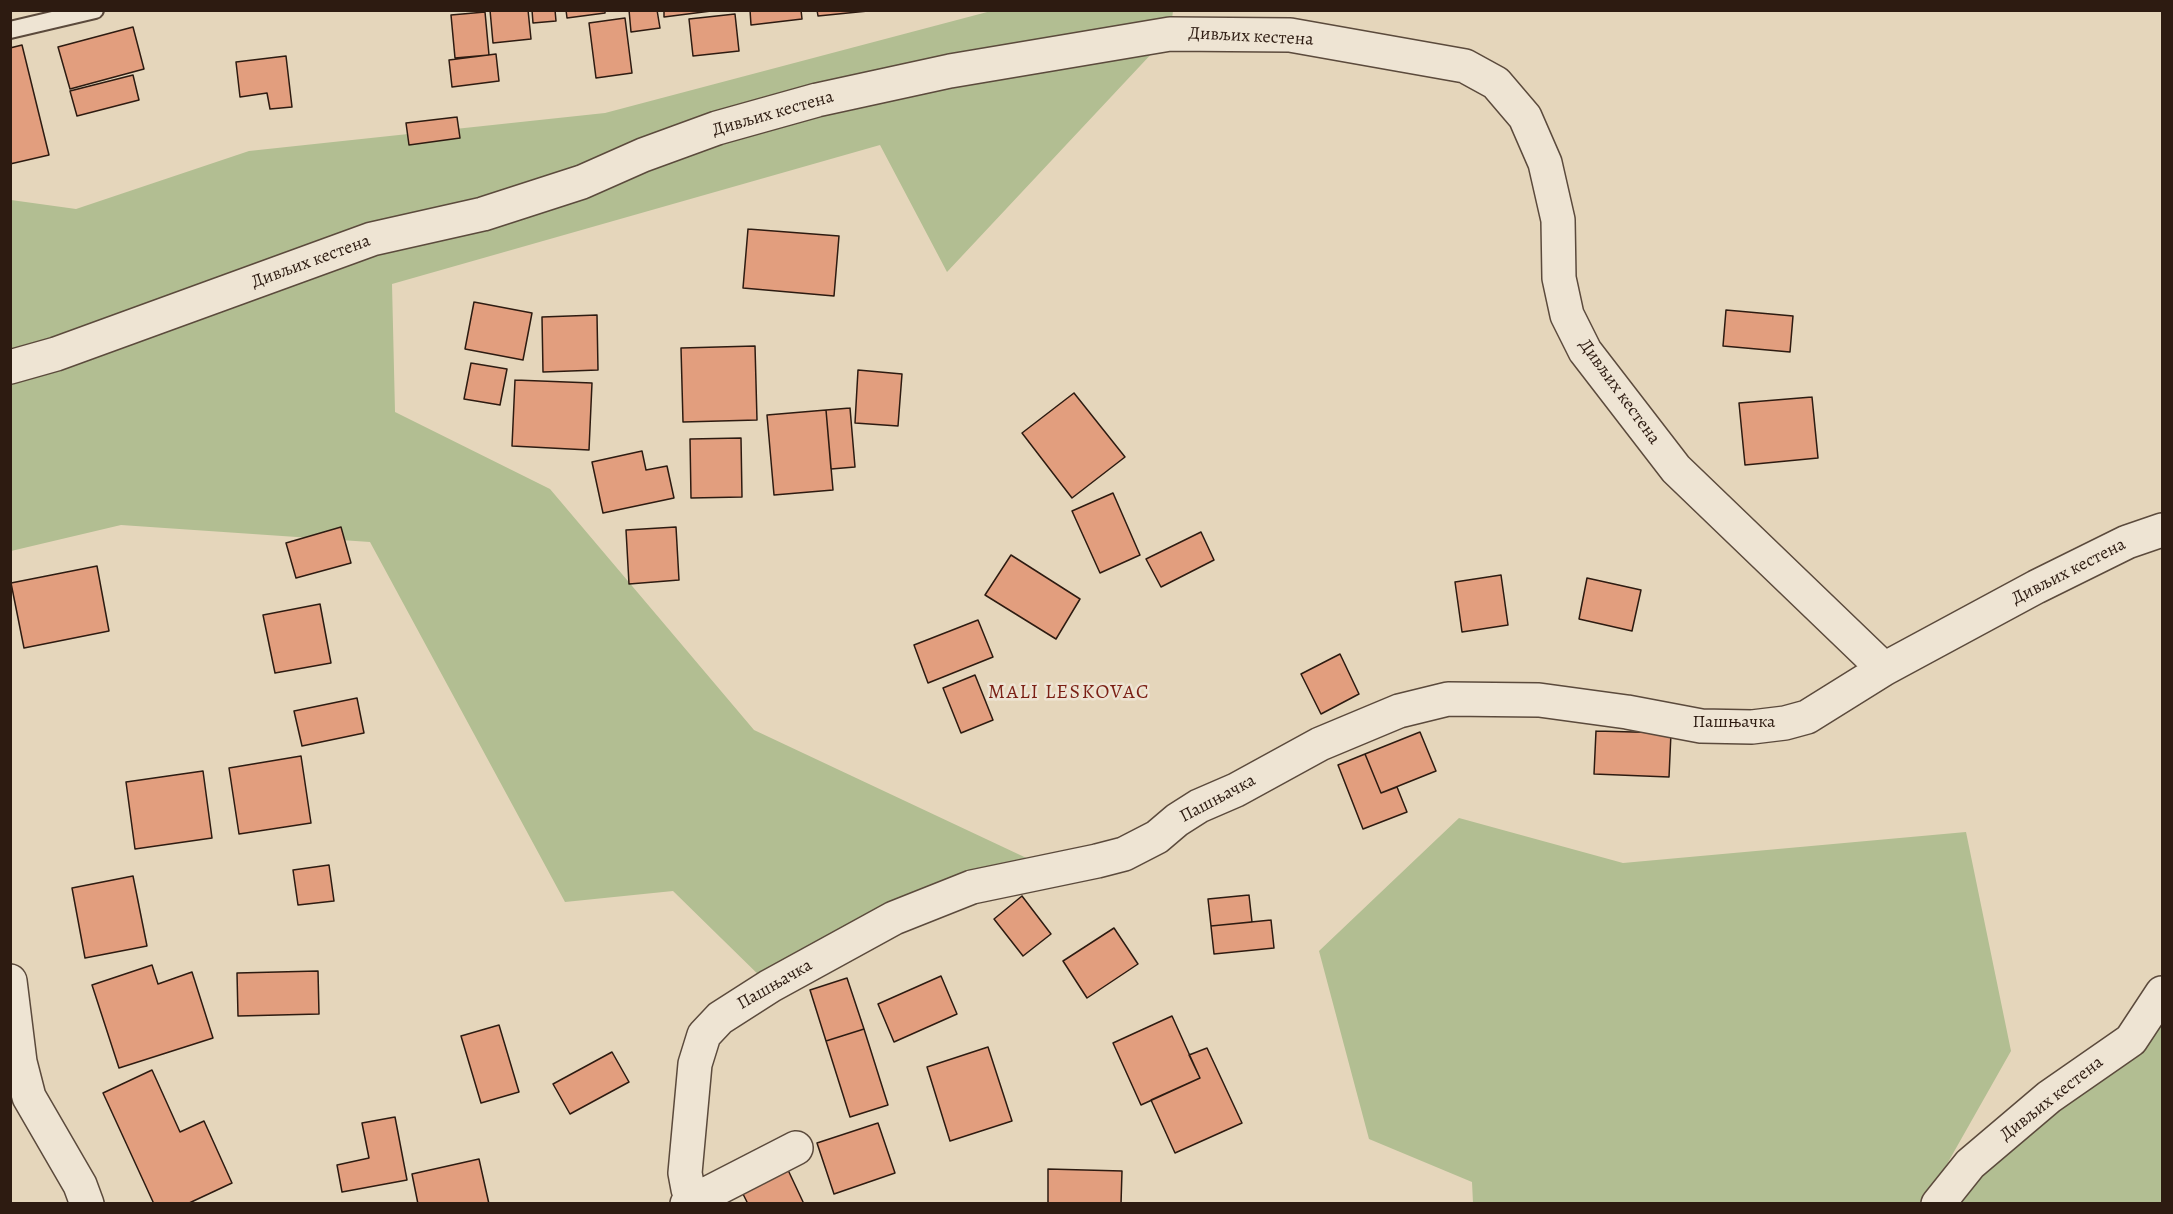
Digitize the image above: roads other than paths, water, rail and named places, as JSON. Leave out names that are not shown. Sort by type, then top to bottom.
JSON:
[{"type":"street","name":"Дивљих кестена","points":[[10,368],[56,354],[372,239],[483,214],[582,182],[643,155],[717,128],[817,100],[1173,22],[1290,35],[1465,66],[1496,83],[1525,117],[1545,163],[1558,220],[1559,278],[1567,315],[1585,351],[1676,469],[1884,669],[2036,587],[2127,542],[2163,530]]},
{"type":"street","name":"Пашњачка","points":[[796,1148],[690,1202],[685,1173],[695,1064],[704,1035],[720,1018],[770,986],[894,918],[972,887],[1124,854],[1157,837],[1177,820],[1199,806],[1236,790],[1320,744],[1399,711],[1448,699],[1539,700],[1626,712],[1701,726],[1752,727],[1785,723],[1807,717],[1884,669]]},
{"type":"street","points":[[10,981],[15,1064],[29,1097],[80,1185],[87,1203]]},
{"type":"street","name":"Дивљих кестена","points":[[1938,1203],[1970,1164],[2049,1097],[2131,1040],[2163,993]]},
{"type":"lane","points":[[10,30],[96,10]]},
{"type":"district","name":"MALI LESKOVAC","points":[[1069,693]]}]
